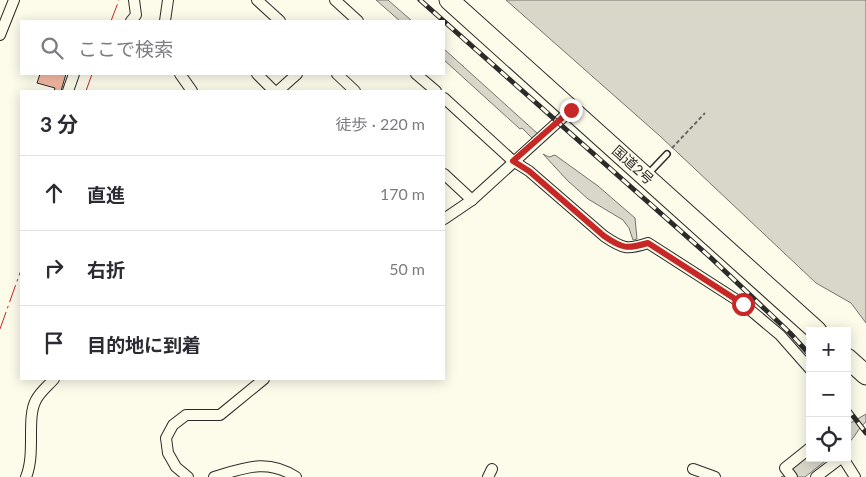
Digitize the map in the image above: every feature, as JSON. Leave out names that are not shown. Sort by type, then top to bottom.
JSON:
[{"type":"highway","name":"国道2号","points":[[449,0],[813,327]]},
{"type":"highway","points":[[851,362],[866,375]]},
{"type":"street","points":[[0,36],[14,0]]},
{"type":"street","points":[[132,20],[136,15],[134,0]]},
{"type":"street","points":[[166,20],[168,0]]},
{"type":"street","points":[[256,0],[279,20]]},
{"type":"street","points":[[335,0],[354,20]]},
{"type":"street","points":[[68,90],[74,75]]},
{"type":"street","points":[[181,75],[191,90]]},
{"type":"street","points":[[258,75],[273,90]]},
{"type":"street","points":[[279,90],[296,75]]},
{"type":"street","points":[[338,75],[355,90]]},
{"type":"street","points":[[417,75],[435,90]]},
{"type":"street","points":[[445,99],[513,161],[529,171],[604,236],[615,244],[631,248],[648,243],[743,304],[780,335],[806,364]]},
{"type":"street","points":[[445,218],[472,200],[571,110]]},
{"type":"street","points":[[445,175],[472,200]]},
{"type":"street","points":[[26,477],[31,460],[33,410],[37,399],[53,380]]},
{"type":"street","points":[[188,477],[176,467],[168,453],[166,438],[173,425],[186,415],[220,415],[263,380]]},
{"type":"street","points":[[788,473],[806,453]]},
{"type":"street","points":[[816,477],[837,462]]},
{"type":"street","points":[[845,462],[856,477]]},
{"type":"street","points":[[214,477],[244,468],[264,465],[287,471],[296,477]]},
{"type":"street","points":[[693,469],[715,477]]},
{"type":"lane","points":[[646,176],[667,154]]},
{"type":"path","points":[[667,154],[705,114]]},
{"type":"shaded area","points":[[376,0],[388,0],[411,20],[399,20]]},
{"type":"shaded area","points":[[506,0],[866,0],[866,323],[851,303],[816,283],[661,137]]},
{"type":"shaded area","points":[[445,50],[538,134],[533,139],[522,128],[520,129],[445,61]]},
{"type":"shaded area","points":[[543,154],[549,157],[555,155],[598,186],[635,218],[637,239],[633,240],[629,228],[623,220],[588,199]]},
{"type":"shaded area","points":[[866,414],[866,422],[851,440],[851,423]]},
{"type":"shaded area","points":[[806,457],[806,462],[824,462],[805,477],[781,477],[791,472],[792,468]]},
{"type":"building","points":[[40,75],[66,75],[61,90],[54,90],[55,88],[37,83]]},
{"type":"railway","points":[[420,0],[443,20]]},
{"type":"railway","points":[[445,22],[710,257],[806,351]]},
{"type":"railway","points":[[851,413],[866,433]]},
{"type":"power","points":[[111,20],[119,0]]},
{"type":"power","points":[[86,90],[92,75]]},
{"type":"power","points":[[0,329],[20,273]]},
{"type":"route","points":[[571,110],[554,127],[513,161],[529,171],[615,244],[631,248],[648,243],[743,304]]}]
